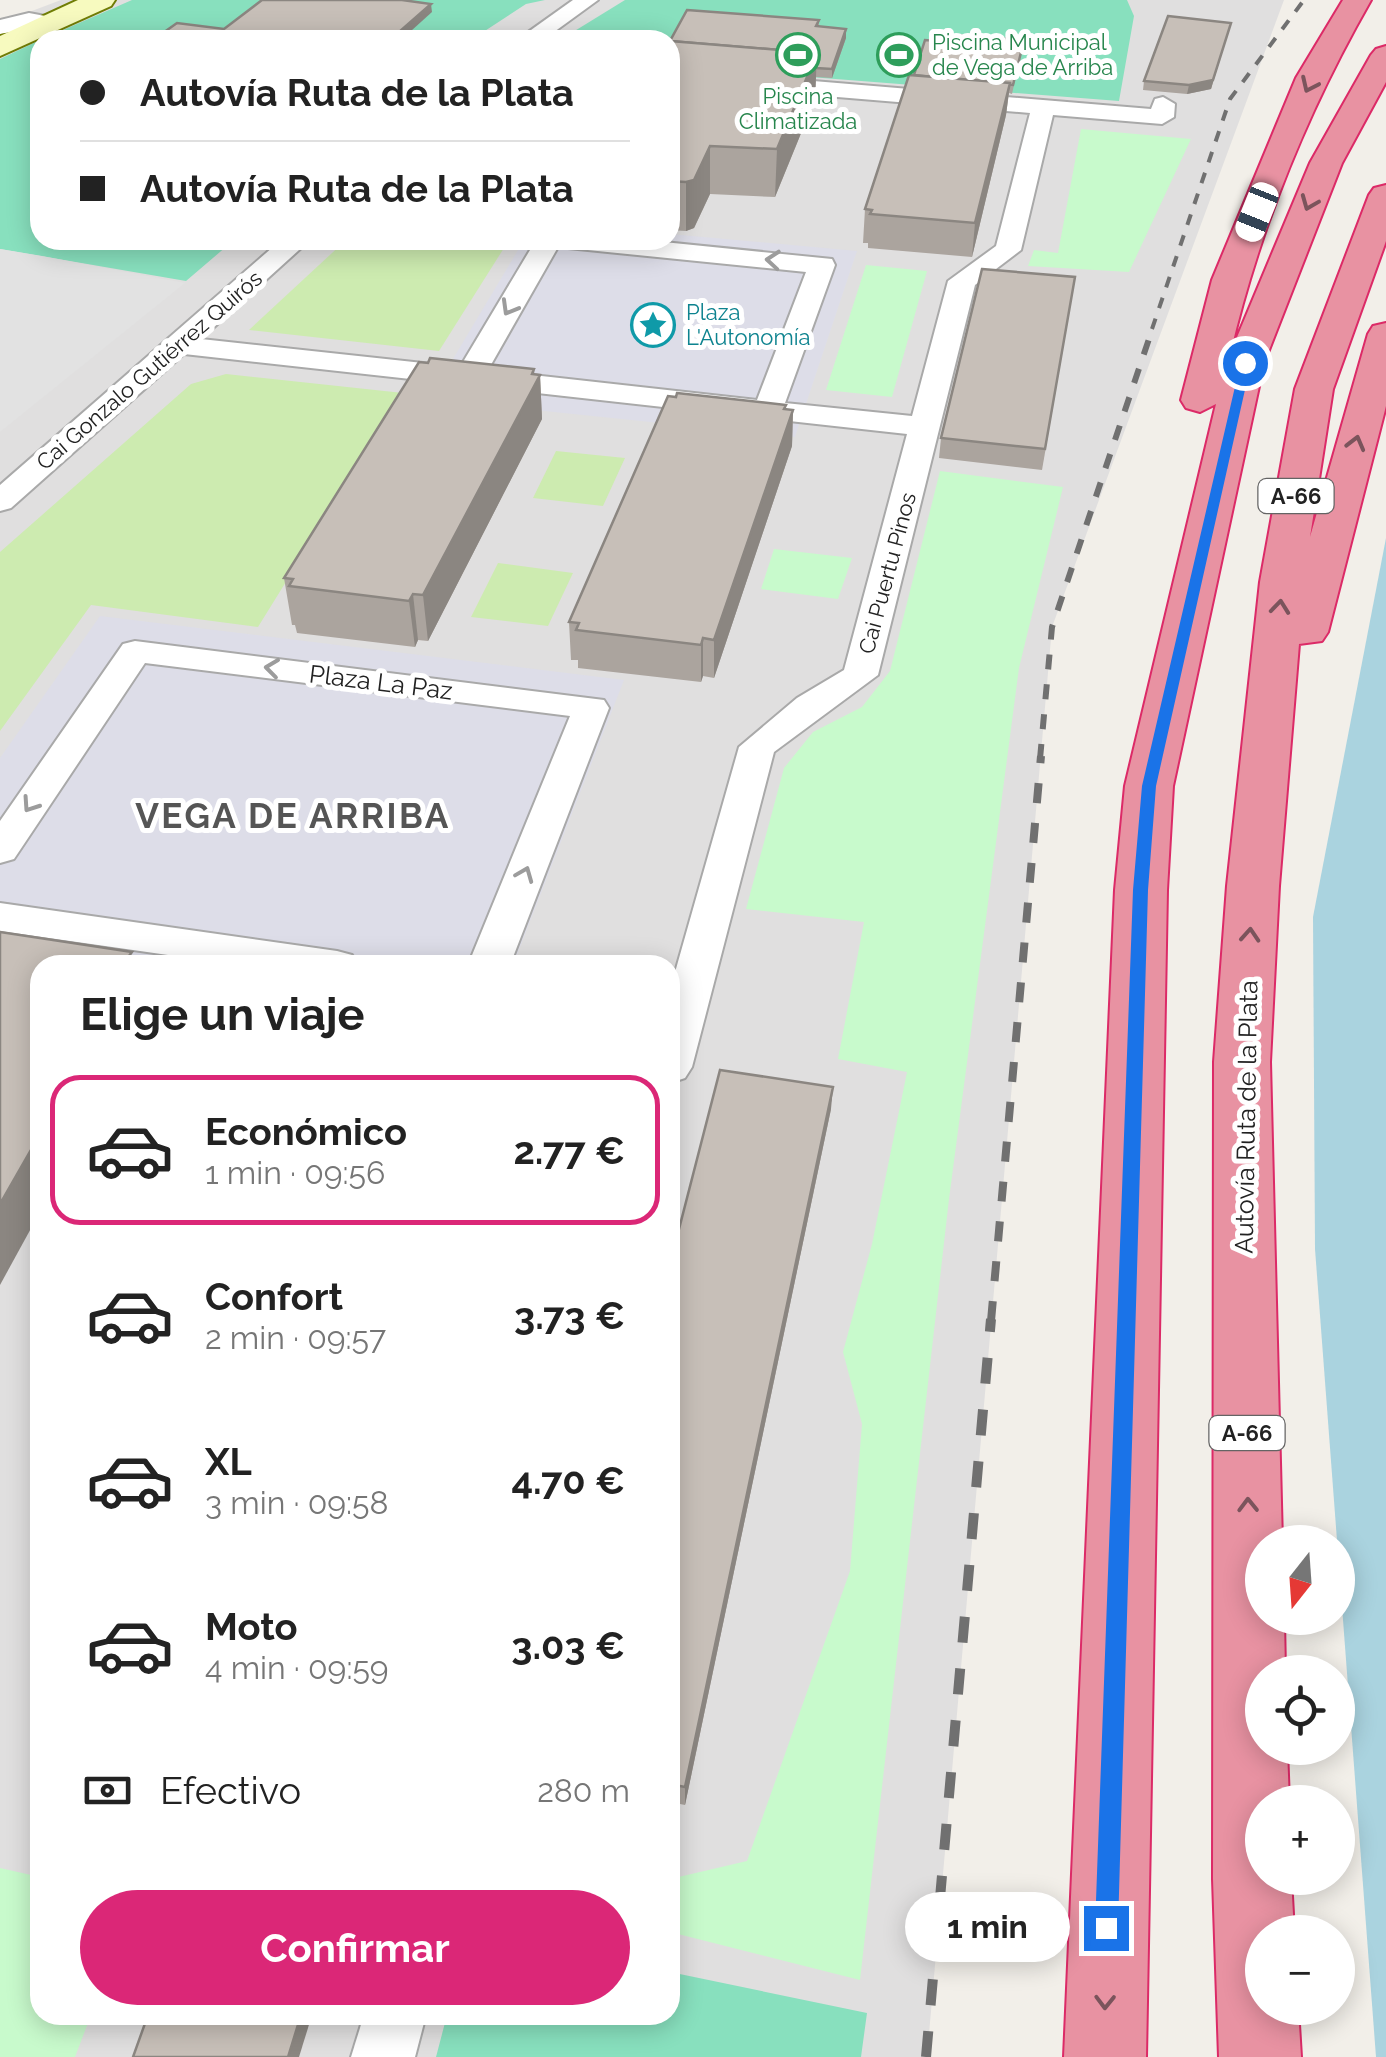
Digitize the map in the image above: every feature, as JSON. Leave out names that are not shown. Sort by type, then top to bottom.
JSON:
[{"type":"highway","points":[[1194,426],[1230,280],[1310,78],[1357,0]]},
{"type":"highway","points":[[1105,2057],[1106,1896],[1141,890],[1149,786],[1245,363],[1326,163],[1386,54]]},
{"type":"highway","name":"Autovía Ruta de la Plata","points":[[1260,2057],[1252,1878],[1242,1062],[1259,808],[1282,582],[1314,389],[1386,195]]},
{"type":"highway","points":[[1259,808],[1386,334]]},
{"type":"highway","points":[[1163,571],[1164,717]]},
{"type":"street","points":[[34,30],[101,0]]},
{"type":"street","points":[[543,30],[587,0]]},
{"type":"street","points":[[0,27],[28,20],[48,23]]},
{"type":"street","points":[[0,47],[30,32]]},
{"type":"street","points":[[680,77],[1162,117],[1163,104]]},
{"type":"street","name":"Cai Puertu Pinos","points":[[680,1007],[757,747],[810,706],[860,676],[962,281],[1008,250],[1043,107]]},
{"type":"street","name":"Cai Gonzalo Gutiérrez Quirós","points":[[0,501],[286,250]]},
{"type":"street","points":[[469,377],[543,250]]},
{"type":"street","points":[[665,250],[822,265],[768,409]]},
{"type":"street","points":[[178,345],[926,427]]},
{"type":"street","points":[[0,466],[32,473]]},
{"type":"street","name":"Plaza La Paz","points":[[0,850],[135,650],[591,708],[493,955]]},
{"type":"street","points":[[0,917],[266,955]]},
{"type":"street","points":[[383,2057],[392,2025]]},
{"type":"shaded area","points":[[61,0],[1284,0],[1052,627],[927,2057],[0,2057],[0,23]]},
{"type":"shaded area","name":"Plaza L'Autonomía","points":[[680,235],[857,251],[795,437],[429,399],[518,250],[680,250]]},
{"type":"shaded area","points":[[0,249],[42,256],[185,283],[0,432]]},
{"type":"shaded area","points":[[100,616],[624,680],[517,955],[30,955],[30,966],[0,970],[0,758]]},
{"type":"green space","points":[[132,0],[545,0],[526,4],[486,30],[63,30]]},
{"type":"green space","name":"Piscina Municipal de Vega de Arriba","points":[[625,0],[1127,0],[1134,16],[1119,101],[680,67],[680,30],[576,30]]},
{"type":"green space","points":[[30,45],[30,250],[222,250],[186,281],[0,249],[0,59]]},
{"type":"green space","points":[[1081,129],[1191,139],[1129,272],[1028,266],[1034,250],[1058,253]]},
{"type":"green space","points":[[335,250],[503,250],[439,351],[249,330]]},
{"type":"green space","points":[[866,265],[927,271],[892,397],[826,390]]},
{"type":"green space","points":[[226,374],[403,393],[258,627],[91,605],[0,731],[0,552],[191,384]]},
{"type":"green space","points":[[556,451],[625,458],[603,506],[533,498]]},
{"type":"green space","points":[[940,471],[1063,487],[1019,668],[949,1199],[860,1980],[680,1935],[680,1877],[747,1861],[850,1571],[862,1424],[843,1352],[872,1244],[907,1072],[838,1059],[864,922],[746,909],[784,768],[813,732],[862,707],[890,671]]},
{"type":"green space","points":[[774,549],[852,558],[838,599],[761,589]]},
{"type":"green space","points":[[498,563],[573,573],[548,626],[471,617]]},
{"type":"green space","points":[[0,1868],[30,1875],[30,2025],[87,2025],[75,2057],[0,2057]]},
{"type":"green space","points":[[680,1974],[867,2013],[861,2057],[436,2057],[444,2025],[680,2025]]},
{"type":"water","points":[[1386,538],[1386,2057],[1376,2057],[1354,1765],[1355,1655],[1346,1655],[1344,1635],[1355,1635],[1355,1525],[1336,1525],[1315,1249],[1313,917]]},
{"type":"building","points":[[262,0],[402,0],[431,4],[401,30],[167,30],[177,23],[224,29]]},
{"type":"building","points":[[687,10],[819,20],[816,26],[846,29],[832,69],[816,68],[817,53],[680,42],[680,30],[676,30]]},
{"type":"building","points":[[1168,16],[1231,23],[1213,80],[1189,85],[1144,81]]},
{"type":"building","points":[[955,35],[1024,40],[1013,85],[914,75],[925,40],[952,42]]},
{"type":"building","points":[[680,42],[817,53],[777,149],[710,146],[694,180],[680,182]]},
{"type":"building","points":[[909,75],[1010,83],[975,223],[870,214],[872,210],[865,209]]},
{"type":"building","points":[[982,269],[1075,277],[1045,449],[941,438]]},
{"type":"building","points":[[430,358],[534,369],[532,374],[540,375],[423,595],[413,594],[409,601],[289,586],[293,579],[284,578],[419,362],[428,363]]},
{"type":"building","points":[[677,393],[786,405],[784,409],[793,410],[714,640],[703,638],[701,645],[576,630],[579,623],[569,622],[668,396],[676,397]]},
{"type":"building","points":[[0,932],[132,952],[30,955],[30,1152],[0,1204]]},
{"type":"building","points":[[720,1070],[833,1087],[685,1787],[680,1786],[680,1225]]},
{"type":"building","points":[[144,2025],[298,2025],[288,2057],[133,2057]]},
{"type":"railway","points":[[1152,329],[1230,99],[1304,0]]},
{"type":"railway","points":[[1040,759],[1052,627],[1153,327]]},
{"type":"railway","points":[[991,1321],[1041,756]]},
{"type":"railway","points":[[926,2057],[991,1319]]},
{"type":"place","name":"Piscina Climatizada","points":[[798,55]]},
{"type":"place","name":"Piscina Municipal de Vega de Arriba","points":[[899,55]]},
{"type":"place","name":"Plaza L'Autonomía","points":[[653,325]]},
{"type":"district","name":"VEGA DE ARRIBA","points":[[293,815]]},
{"type":"route","points":[[1106,1928],[1141,890],[1149,786],[1245,363]]}]
